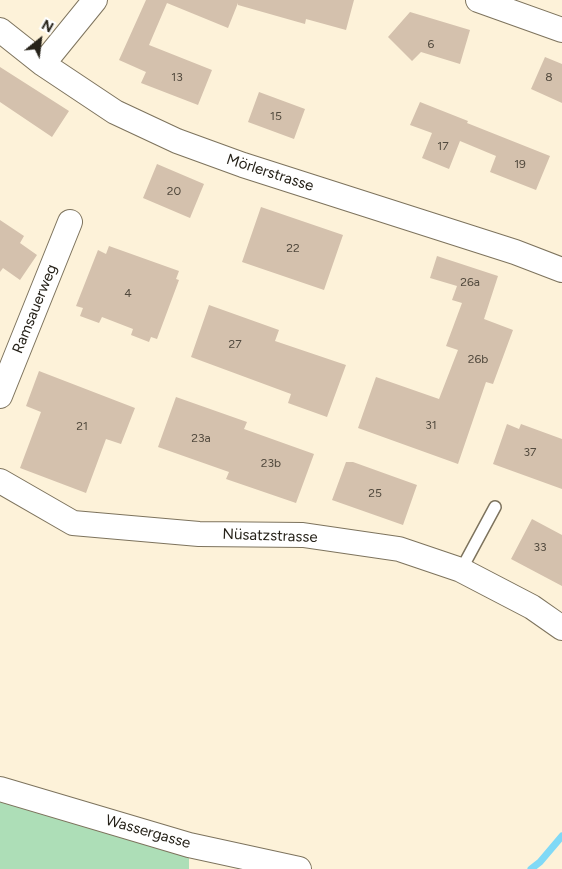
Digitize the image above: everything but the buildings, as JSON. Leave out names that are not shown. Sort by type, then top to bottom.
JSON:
[{"type":"street","points":[[43,64],[94,0]]},
{"type":"street","points":[[478,0],[562,30]]},
{"type":"street","name":"Mörlerstrasse","points":[[0,30],[43,64],[115,112],[177,141],[515,252],[562,270]]},
{"type":"street","name":"Ramsauerweg","points":[[0,396],[70,222]]},
{"type":"street","name":"Nüsatzstrasse","points":[[0,481],[73,523],[199,534],[303,535],[399,549],[461,570],[532,607],[562,628]]},
{"type":"street","name":"Wassergasse","points":[[0,788],[189,845],[299,869]]},
{"type":"lane","points":[[461,570],[495,507]]},
{"type":"green space","points":[[0,789],[189,845],[189,869],[0,869]]},
{"type":"waterway","points":[[531,869],[540,862],[562,836]]}]
